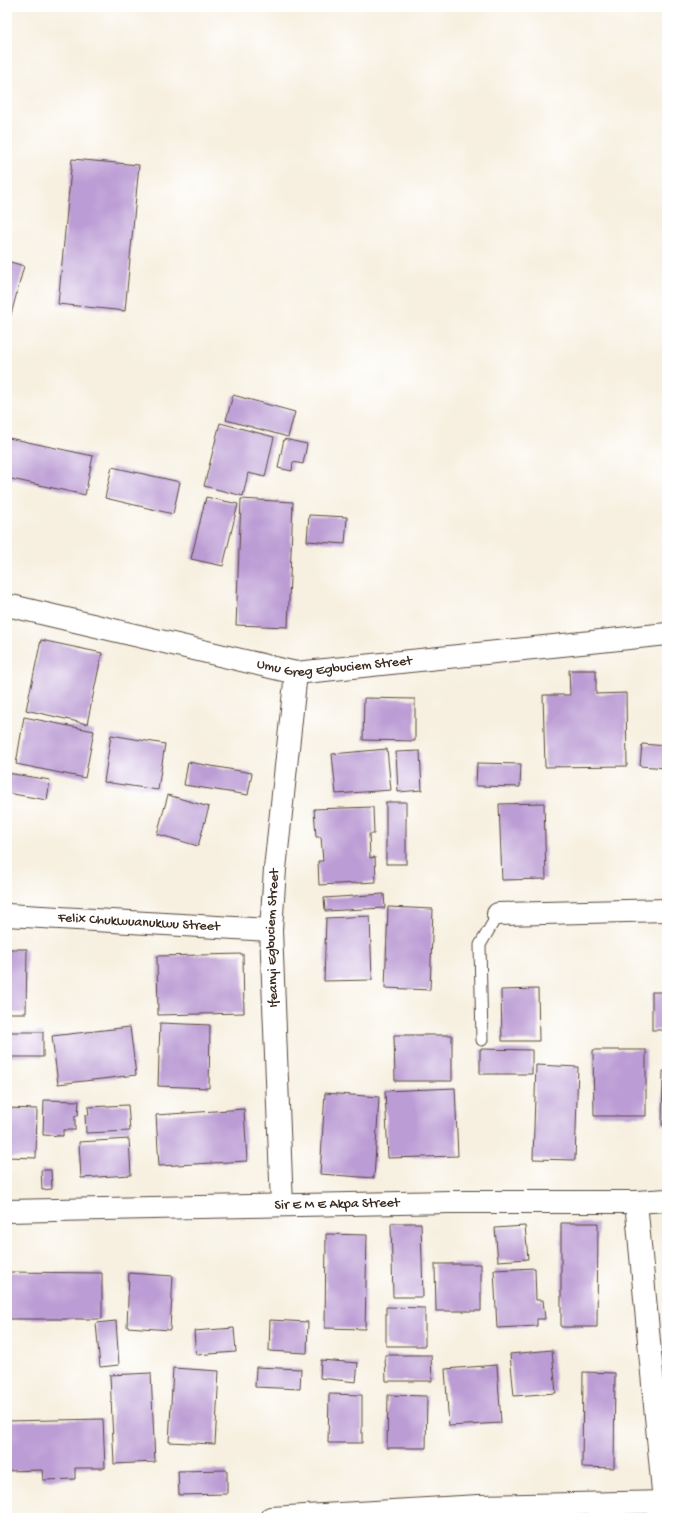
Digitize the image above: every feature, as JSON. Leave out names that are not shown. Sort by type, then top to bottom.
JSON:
[{"type":"street","name":"Umu Greg Egbuciem Street","points":[[7,605],[296,673],[667,634]]},
{"type":"street","name":"Ifeanyi Egbuciem Street","points":[[282,1205],[271,930],[275,869],[296,673]]},
{"type":"street","points":[[498,914],[667,910]]},
{"type":"street","name":"Felix Chukwuanukwu Street","points":[[7,916],[271,930]]},
{"type":"street","name":"Sir E M E Akpa Street","points":[[7,1211],[450,1202],[636,1202],[667,1200]]},
{"type":"street","points":[[271,1518],[479,1506],[666,1502],[636,1202]]},
{"type":"lane","points":[[482,1040],[480,945],[498,914]]},
{"type":"building","points":[[72,159],[139,165],[125,311],[58,304]]},
{"type":"building","points":[[7,261],[24,266],[9,322],[7,322]]},
{"type":"building","points":[[233,395],[295,412],[288,437],[226,420]]},
{"type":"building","points":[[220,423],[274,437],[265,477],[248,473],[243,496],[204,486]]},
{"type":"building","points":[[9,438],[93,456],[85,495],[7,478],[7,448]]},
{"type":"building","points":[[284,439],[307,444],[303,464],[293,462],[292,471],[278,468]]},
{"type":"building","points":[[112,467],[180,482],[173,514],[105,498]]},
{"type":"building","points":[[206,497],[238,504],[223,566],[191,559]]},
{"type":"building","points":[[241,499],[293,502],[288,627],[236,625]]},
{"type":"building","points":[[309,515],[347,517],[345,544],[307,541]]},
{"type":"building","points":[[41,640],[102,653],[87,724],[26,710]]},
{"type":"building","points":[[569,670],[596,670],[596,694],[626,693],[627,766],[545,767],[543,695],[570,695]]},
{"type":"building","points":[[364,698],[415,699],[415,741],[363,740]]},
{"type":"building","points":[[24,717],[94,731],[85,778],[16,764]]},
{"type":"building","points":[[111,735],[165,744],[158,790],[104,782]]},
{"type":"building","points":[[642,744],[667,746],[667,768],[640,766]]},
{"type":"building","points":[[387,749],[391,790],[336,794],[332,754]]},
{"type":"building","points":[[420,751],[422,790],[398,792],[396,752]]},
{"type":"building","points":[[188,762],[252,773],[248,795],[184,785]]},
{"type":"building","points":[[477,763],[521,764],[520,787],[476,786]]},
{"type":"building","points":[[7,773],[50,780],[47,800],[7,793]]},
{"type":"building","points":[[168,795],[209,807],[198,846],[157,834]]},
{"type":"building","points":[[386,802],[406,802],[406,864],[386,864]]},
{"type":"building","points":[[544,803],[546,879],[502,880],[499,804]]},
{"type":"building","points":[[373,807],[374,834],[369,834],[370,858],[375,857],[376,882],[319,885],[318,861],[323,861],[321,837],[316,837],[314,809]]},
{"type":"building","points":[[384,894],[385,908],[325,911],[324,898]]},
{"type":"building","points":[[388,907],[433,909],[430,990],[385,988]]},
{"type":"building","points":[[370,916],[372,980],[324,981],[326,918]]},
{"type":"building","points":[[7,949],[27,949],[26,1013],[7,1013]]},
{"type":"building","points":[[243,954],[244,1013],[158,1015],[157,956]]},
{"type":"building","points":[[538,989],[539,1041],[502,1041],[501,990]]},
{"type":"building","points":[[652,992],[667,992],[667,1030],[652,1030]]},
{"type":"building","points":[[160,1023],[210,1025],[209,1088],[158,1086]]},
{"type":"building","points":[[130,1027],[136,1075],[58,1084],[52,1036]]},
{"type":"building","points":[[7,1032],[43,1032],[43,1057],[7,1057]]},
{"type":"building","points":[[394,1035],[452,1035],[452,1081],[395,1081]]},
{"type":"building","points":[[480,1049],[532,1050],[532,1074],[480,1074]]},
{"type":"building","points":[[593,1050],[646,1050],[646,1116],[594,1116]]},
{"type":"building","points":[[536,1065],[578,1067],[575,1160],[533,1159]]},
{"type":"building","points":[[663,1071],[667,1071],[667,1125],[662,1125]]},
{"type":"building","points":[[455,1088],[458,1156],[388,1158],[385,1091]]},
{"type":"building","points":[[325,1093],[379,1097],[374,1178],[320,1174]]},
{"type":"building","points":[[44,1100],[79,1101],[78,1116],[75,1116],[75,1130],[63,1130],[63,1136],[43,1135]]},
{"type":"building","points":[[128,1105],[130,1131],[86,1133],[85,1115],[89,1115],[88,1107]]},
{"type":"building","points":[[7,1108],[37,1109],[36,1158],[7,1157]]},
{"type":"building","points":[[244,1109],[247,1161],[159,1166],[156,1115]]},
{"type":"building","points":[[129,1139],[131,1175],[81,1178],[79,1142]]},
{"type":"building","points":[[41,1170],[51,1170],[52,1189],[42,1190]]},
{"type":"building","points":[[391,1223],[421,1223],[423,1297],[393,1297]]},
{"type":"building","points":[[561,1223],[598,1223],[597,1327],[561,1327]]},
{"type":"building","points":[[525,1226],[528,1259],[498,1261],[495,1228]]},
{"type":"building","points":[[326,1234],[367,1235],[365,1329],[325,1328]]},
{"type":"building","points":[[435,1264],[481,1264],[481,1311],[436,1311]]},
{"type":"building","points":[[535,1268],[536,1300],[543,1300],[545,1319],[537,1319],[537,1326],[497,1328],[494,1270]]},
{"type":"building","points":[[7,1272],[102,1273],[102,1319],[7,1319]]},
{"type":"building","points":[[129,1273],[173,1276],[170,1330],[127,1327]]},
{"type":"building","points":[[386,1307],[425,1308],[425,1346],[386,1346]]},
{"type":"building","points":[[270,1320],[308,1322],[307,1353],[269,1351]]},
{"type":"building","points":[[116,1321],[119,1365],[100,1367],[96,1323]]},
{"type":"building","points":[[234,1328],[236,1352],[196,1355],[194,1331]]},
{"type":"building","points":[[552,1350],[556,1393],[514,1396],[510,1354]]},
{"type":"building","points":[[385,1355],[431,1355],[432,1381],[386,1381]]},
{"type":"building","points":[[321,1360],[358,1363],[356,1382],[320,1378]]},
{"type":"building","points":[[497,1365],[501,1423],[449,1426],[445,1369]]},
{"type":"building","points":[[256,1367],[301,1369],[300,1389],[255,1387]]},
{"type":"building","points":[[173,1368],[219,1371],[215,1444],[169,1442]]},
{"type":"building","points":[[583,1372],[615,1373],[614,1468],[582,1467]]},
{"type":"building","points":[[151,1373],[155,1462],[114,1464],[110,1375]]},
{"type":"building","points":[[329,1394],[362,1395],[362,1443],[328,1443]]},
{"type":"building","points":[[388,1395],[427,1396],[426,1448],[387,1448]]},
{"type":"building","points":[[103,1419],[105,1468],[75,1468],[75,1479],[43,1480],[42,1470],[7,1471],[7,1421]]},
{"type":"building","points":[[227,1470],[227,1494],[179,1495],[178,1471]]}]
